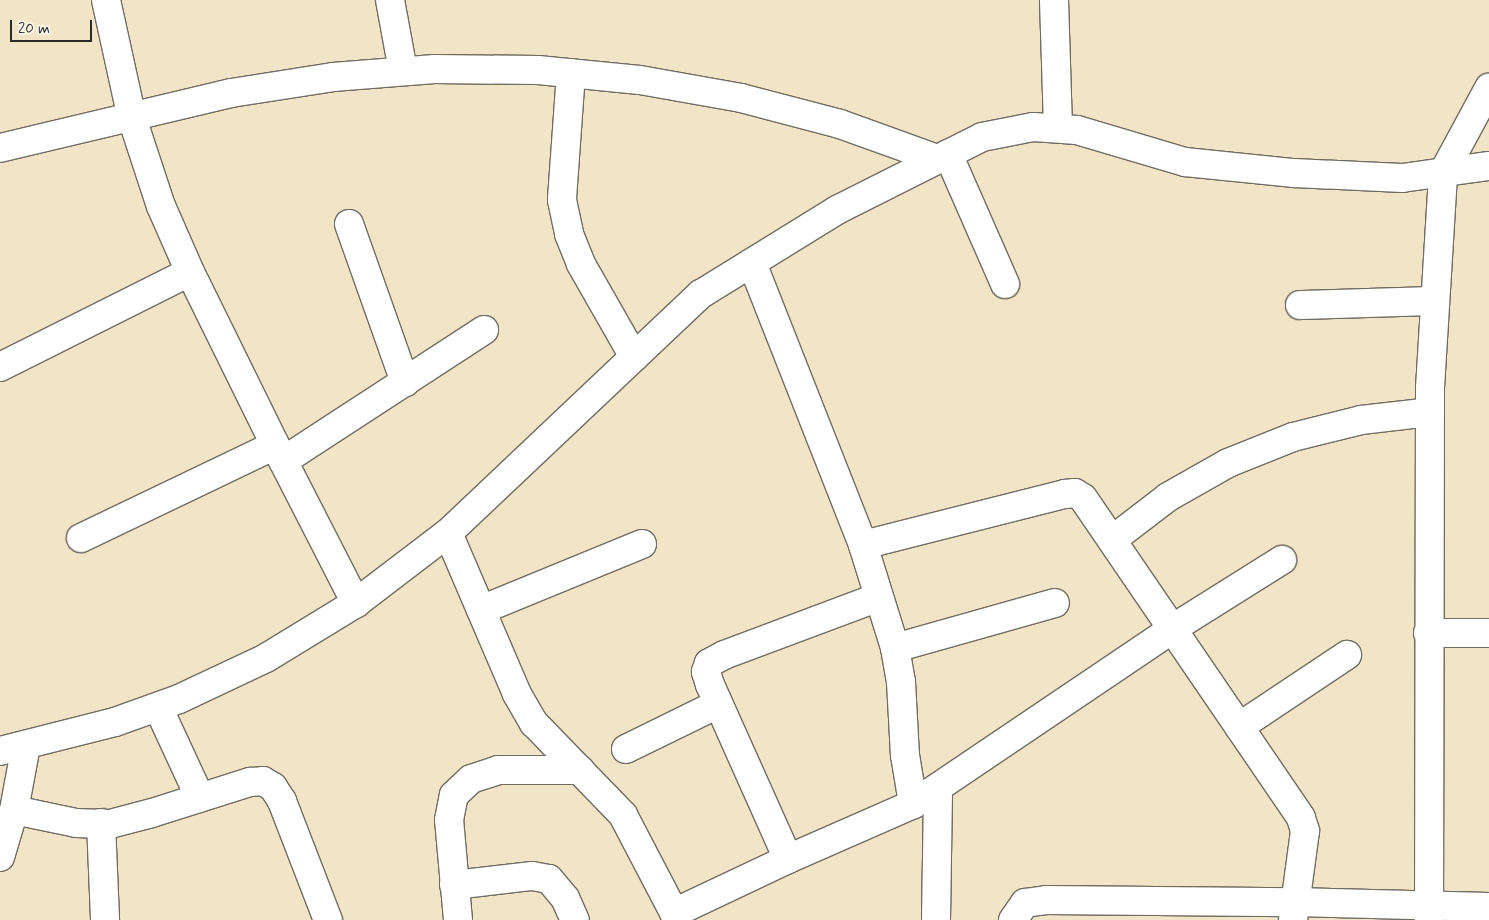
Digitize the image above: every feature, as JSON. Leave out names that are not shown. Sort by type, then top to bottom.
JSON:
[{"type":"street","points":[[106,0],[132,118],[162,206],[190,272],[279,453],[356,603]]},
{"type":"street","points":[[390,0],[403,72]]},
{"type":"street","points":[[1054,0],[1058,128]]},
{"type":"street","points":[[0,148],[231,93],[333,77],[403,72],[519,70],[640,80],[741,98],[840,124],[942,157],[1005,284]]},
{"type":"street","points":[[571,73],[562,200],[569,234],[581,264],[634,357]]},
{"type":"street","points":[[1429,913],[1428,633],[1430,412],[1443,173],[1489,88]]},
{"type":"street","points":[[0,857],[14,810],[13,748],[115,722],[179,699],[266,658],[356,603],[448,533],[701,294],[837,210],[982,137],[1033,127],[1077,130],[1185,162],[1294,173],[1402,178],[1489,166]]},
{"type":"street","points":[[349,224],[405,382]]},
{"type":"street","points":[[752,263],[863,545],[895,648],[901,682],[905,755],[914,804]]},
{"type":"street","points":[[0,367],[190,272]]},
{"type":"street","points":[[1300,306],[1436,301]]},
{"type":"street","points":[[81,538],[279,453],[405,382],[484,330]]},
{"type":"street","points":[[1112,540],[1168,497],[1228,463],[1293,437],[1361,420],[1430,412]]},
{"type":"street","points":[[863,545],[1065,494],[1075,493],[1083,498],[1301,818],[1305,831],[1294,911]]},
{"type":"street","points":[[448,533],[517,694],[534,723],[551,743],[623,815],[676,916],[788,859],[914,804],[938,790],[1172,629],[1282,560]]},
{"type":"street","points":[[481,610],[642,544]]},
{"type":"street","points":[[788,859],[718,704],[706,672],[709,663],[724,655],[879,596]]},
{"type":"street","points":[[895,648],[1055,603]]},
{"type":"street","points":[[1428,633],[1489,633]]},
{"type":"street","points":[[1239,727],[1347,655]]},
{"type":"street","points":[[626,749],[718,704]]},
{"type":"street","points":[[158,707],[200,798]]},
{"type":"street","points":[[458,920],[449,820],[454,795],[471,779],[498,770],[580,770]]},
{"type":"street","points":[[14,810],[76,822],[110,824],[152,813],[250,782],[263,781],[273,787],[282,801],[328,920]]},
{"type":"street","points":[[936,920],[938,790]]},
{"type":"street","points":[[101,823],[105,920]]},
{"type":"street","points":[[454,886],[532,876],[549,879],[565,898],[575,920]]},
{"type":"street","points":[[1013,920],[1025,903],[1046,900],[1294,911],[1429,913],[1489,907]]}]
